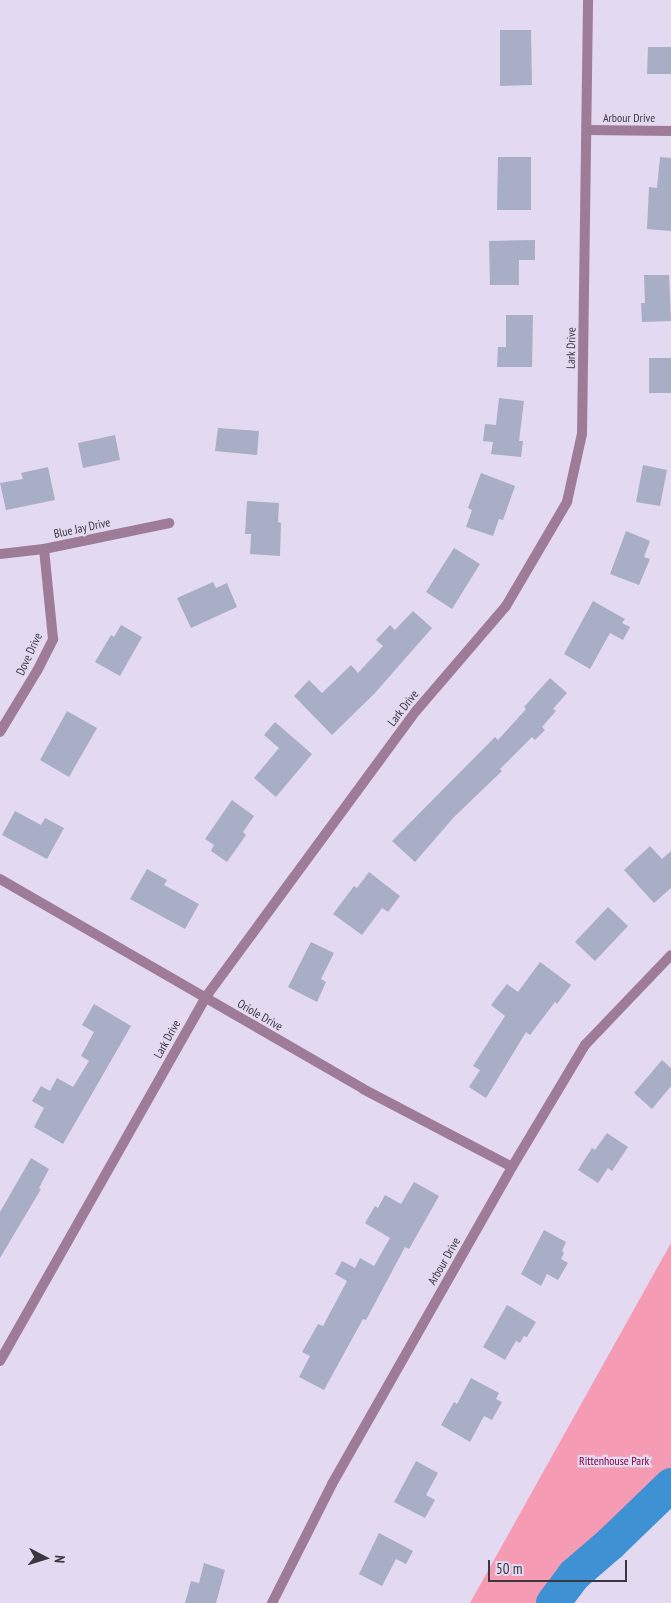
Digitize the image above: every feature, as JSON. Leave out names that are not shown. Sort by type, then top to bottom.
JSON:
[{"type":"street","name":"Lark Drive","points":[[0,1361],[205,998],[416,711],[506,606],[566,502],[582,434],[588,0]]},
{"type":"street","name":"Arbour Drive","points":[[587,130],[671,131]]},
{"type":"street","name":"Blue Jay Drive","points":[[0,554],[44,549],[169,523]]},
{"type":"street","name":"Dove Drive","points":[[0,732],[37,671],[53,639],[44,549]]},
{"type":"street","name":"Oriole Drive","points":[[0,879],[363,1089],[512,1167]]},
{"type":"street","name":"Arbour Drive","points":[[272,1603],[332,1484],[512,1167],[585,1045],[671,955]]},
{"type":"green space","name":"Rittenhouse Park","points":[[671,1243],[671,1485],[610,1544],[574,1575],[553,1603],[470,1603]]},
{"type":"building","points":[[500,30],[531,30],[532,85],[500,86]]},
{"type":"building","points":[[648,47],[671,47],[671,74],[647,74]]},
{"type":"building","points":[[498,157],[531,157],[531,210],[497,210]]},
{"type":"building","points":[[660,157],[671,158],[671,231],[647,229],[649,187],[657,188]]},
{"type":"building","points":[[535,240],[535,260],[519,260],[519,285],[490,285],[489,241]]},
{"type":"building","points":[[644,275],[669,275],[671,321],[642,322],[641,303],[645,303]]},
{"type":"building","points":[[506,315],[533,315],[532,367],[497,367],[498,347],[506,347]]},
{"type":"building","points":[[649,358],[671,358],[671,393],[649,393]]},
{"type":"building","points":[[499,398],[524,401],[519,441],[523,441],[521,457],[491,454],[493,442],[483,441],[485,424],[496,425]]},
{"type":"building","points":[[218,428],[259,431],[257,455],[215,451]]},
{"type":"building","points":[[115,435],[120,460],[83,468],[78,443]]},
{"type":"building","points":[[643,465],[667,470],[660,506],[636,502]]},
{"type":"building","points":[[48,467],[55,500],[6,510],[0,483],[23,479],[21,473]]},
{"type":"building","points":[[481,473],[515,486],[503,520],[499,519],[493,536],[466,527],[472,510],[468,508]]},
{"type":"building","points":[[247,501],[279,503],[278,522],[281,523],[280,556],[250,554],[251,534],[245,534]]},
{"type":"building","points":[[626,531],[650,541],[644,557],[650,559],[639,585],[610,574]]},
{"type":"building","points":[[454,548],[480,564],[452,609],[426,592]]},
{"type":"building","points":[[213,582],[216,588],[227,583],[237,607],[191,628],[177,598]]},
{"type":"building","points":[[593,601],[625,619],[622,623],[630,627],[623,640],[610,633],[590,669],[564,654]]},
{"type":"building","points":[[413,611],[432,628],[374,694],[332,735],[294,696],[309,680],[322,693],[351,665],[358,673],[383,646],[376,640],[390,625],[395,630]]},
{"type":"building","points":[[121,625],[142,637],[120,676],[95,662],[111,635],[114,637]]},
{"type":"building","points":[[550,678],[567,693],[553,709],[556,711],[542,727],[545,730],[535,740],[532,737],[500,769],[502,771],[454,817],[415,862],[392,841],[495,737],[498,740],[526,709],[524,707]]},
{"type":"building","points":[[67,711],[97,728],[69,777],[40,760]]},
{"type":"building","points":[[275,722],[312,754],[276,797],[254,778],[279,748],[264,735]]},
{"type":"building","points":[[232,800],[254,816],[243,832],[246,835],[227,862],[211,851],[214,845],[205,839]]},
{"type":"building","points":[[15,811],[41,825],[45,818],[64,828],[47,859],[2,835]]},
{"type":"building","points":[[650,846],[662,859],[671,851],[671,888],[654,903],[624,870]]},
{"type":"building","points":[[147,869],[167,880],[164,885],[199,904],[185,929],[130,899]]},
{"type":"building","points":[[369,872],[400,896],[388,912],[382,908],[362,935],[333,914],[354,886],[357,888]]},
{"type":"building","points":[[608,907],[628,926],[595,961],[575,942]]},
{"type":"building","points":[[311,942],[334,953],[321,979],[326,982],[317,1002],[288,987]]},
{"type":"building","points":[[540,962],[571,985],[557,1004],[555,1002],[530,1035],[526,1032],[486,1098],[469,1087],[480,1070],[473,1066],[505,1016],[491,1005],[507,984],[518,992]]},
{"type":"building","points":[[94,1004],[131,1026],[63,1144],[34,1127],[44,1108],[32,1101],[41,1086],[50,1091],[57,1078],[73,1087],[89,1061],[81,1056],[94,1032],[82,1025]]},
{"type":"building","points":[[662,1060],[671,1068],[671,1086],[652,1109],[634,1093]]},
{"type":"building","points":[[607,1133],[628,1147],[612,1171],[608,1168],[598,1183],[578,1170],[592,1148],[595,1150]]},
{"type":"building","points":[[31,1158],[49,1169],[39,1188],[41,1189],[0,1258],[0,1212]]},
{"type":"building","points":[[414,1182],[439,1196],[409,1249],[405,1247],[366,1320],[363,1319],[324,1390],[299,1377],[310,1356],[302,1352],[318,1324],[323,1326],[347,1281],[335,1274],[342,1261],[355,1268],[360,1258],[374,1266],[390,1238],[365,1223],[375,1206],[378,1208],[385,1195],[401,1204]]},
{"type":"building","points":[[544,1230],[566,1242],[561,1259],[568,1263],[558,1280],[547,1274],[541,1286],[521,1274]]},
{"type":"building","points":[[507,1305],[536,1322],[527,1337],[524,1336],[520,1343],[516,1341],[505,1360],[483,1347]]},
{"type":"building","points":[[471,1378],[499,1393],[496,1399],[502,1402],[492,1420],[484,1416],[470,1442],[441,1425],[454,1402],[457,1404]]},
{"type":"building","points":[[416,1461],[438,1473],[426,1495],[435,1500],[425,1518],[394,1502]]},
{"type":"building","points":[[379,1533],[413,1551],[406,1564],[396,1559],[382,1586],[359,1574]]},
{"type":"building","points":[[204,1563],[225,1570],[216,1603],[185,1603],[191,1581],[199,1583]]},
{"type":"waterway","points":[[553,1603],[574,1575],[610,1544],[671,1485]]}]
